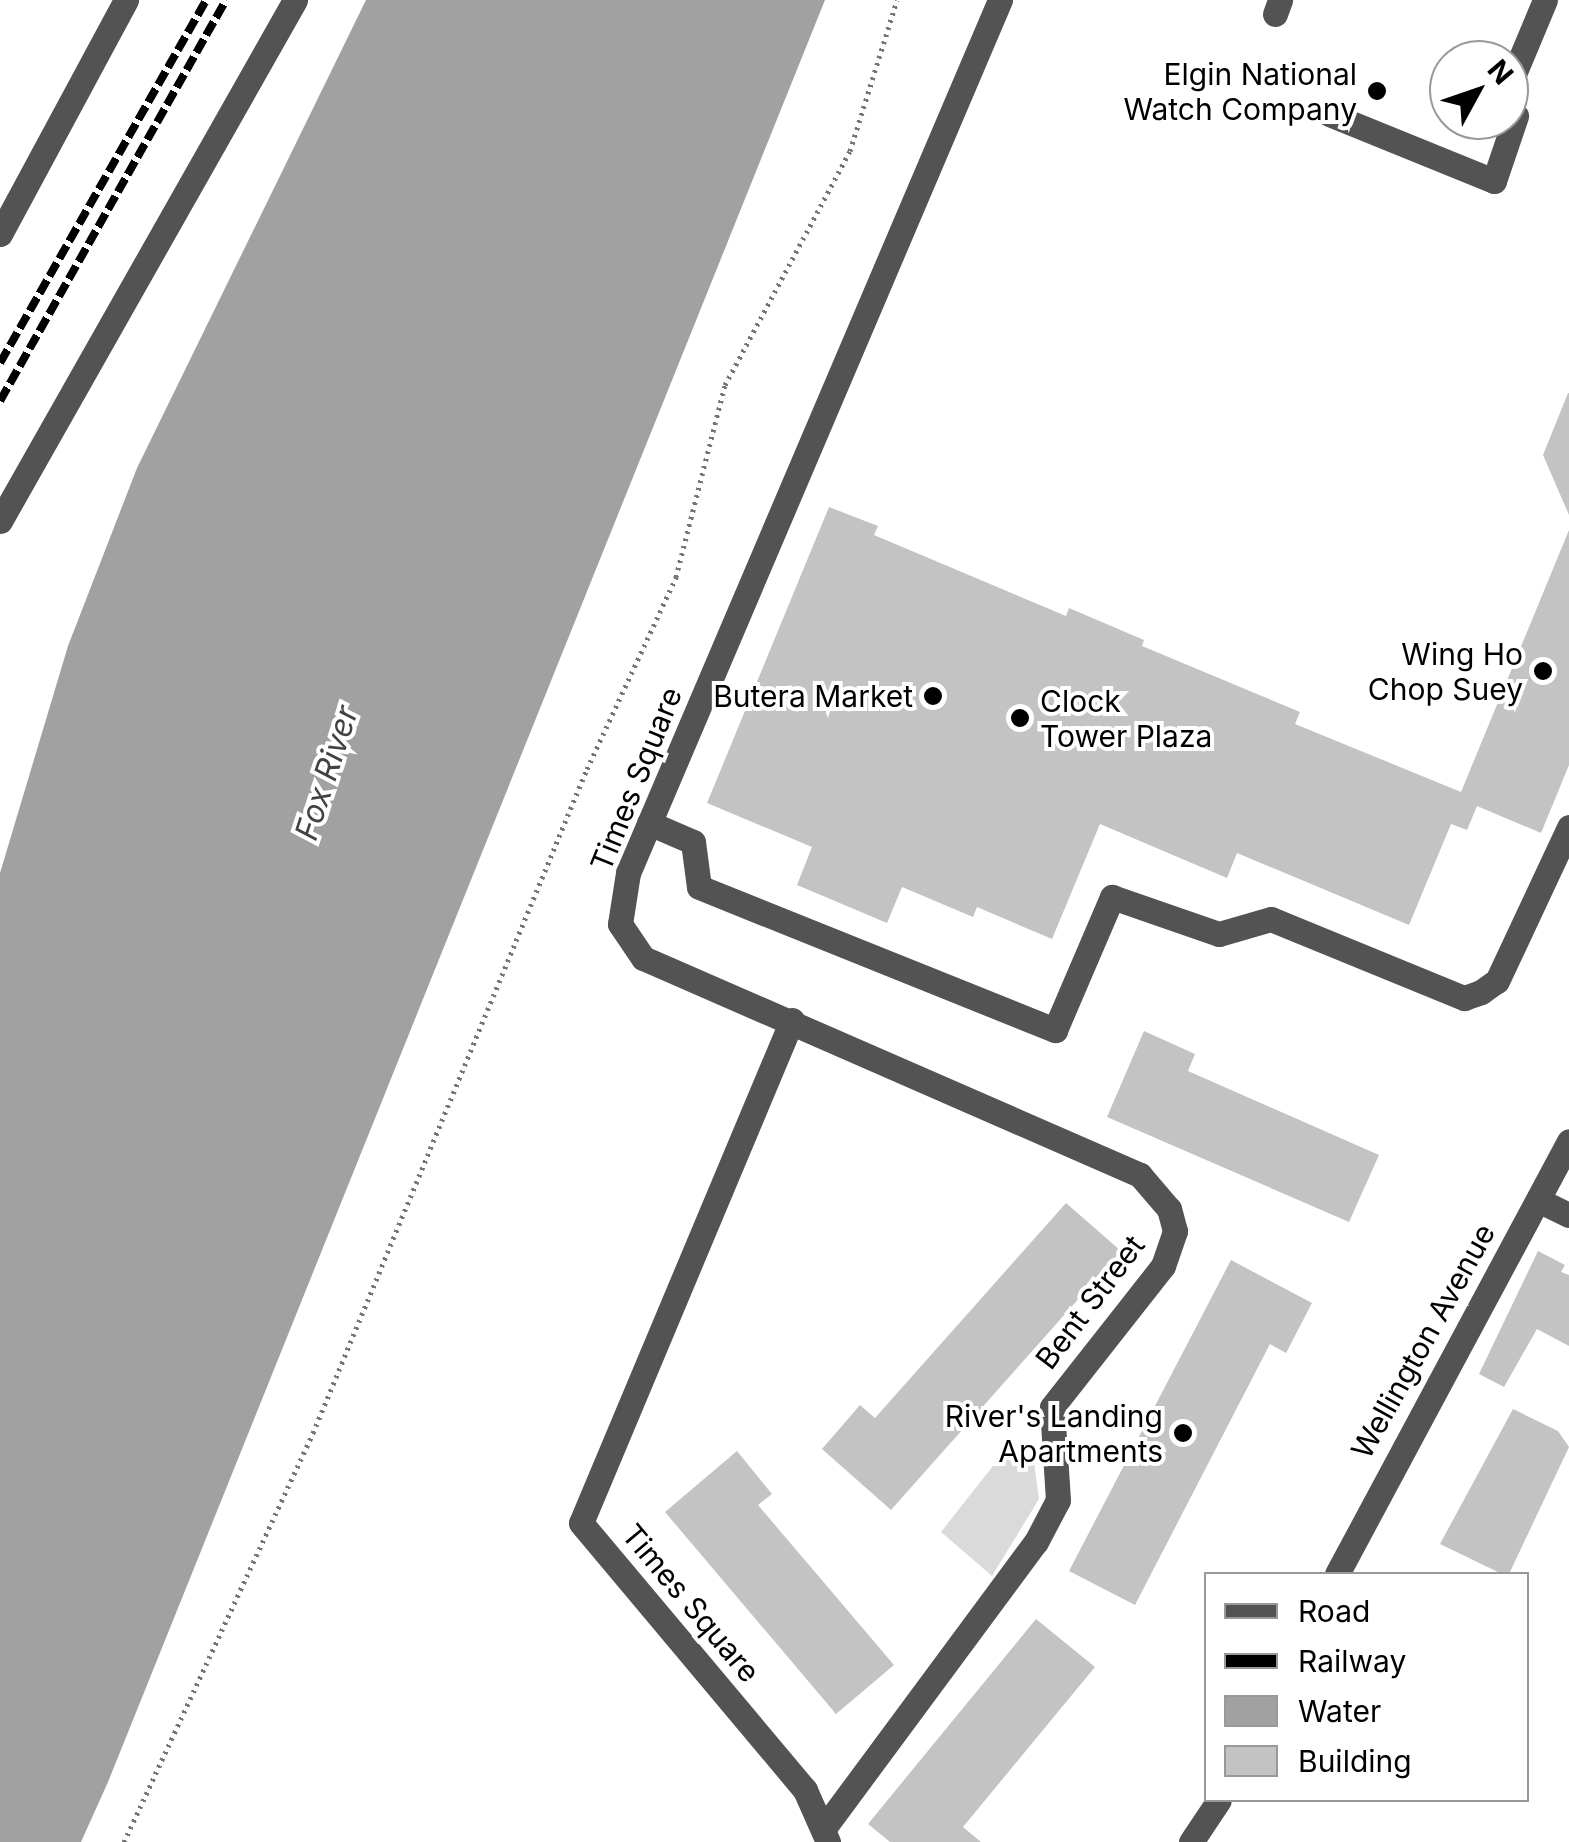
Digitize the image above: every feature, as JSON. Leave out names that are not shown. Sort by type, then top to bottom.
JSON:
[{"type":"street","points":[[0,234],[126,0]]},
{"type":"street","points":[[0,521],[295,0]]},
{"type":"street","name":"Times Square","points":[[826,1835],[805,1790],[582,1523],[792,1020],[643,958],[620,924],[628,872],[1000,0]]},
{"type":"street","points":[[1528,40],[1545,0]]},
{"type":"street","points":[[1329,114],[1494,181],[1508,140]]},
{"type":"street","points":[[649,824],[693,842],[699,887],[1055,1030],[1112,897],[1218,934],[1271,919],[1464,998],[1481,992],[1498,982],[1569,827]]},
{"type":"street","name":"Bent Street","points":[[792,1020],[1140,1175],[1169,1209],[1175,1231],[1164,1266],[1052,1407],[1058,1500],[1036,1542],[826,1835]]},
{"type":"street","name":"Wellington Avenue","points":[[1337,1572],[1366,1510],[1540,1201],[1569,1142]]},
{"type":"street","points":[[1540,1201],[1569,1215]]},
{"type":"street","points":[[1191,1842],[1218,1802]]},
{"type":"path","points":[[124,1842],[313,1433],[587,769],[676,577],[725,385],[850,151],[897,0]]},
{"type":"shaded area","points":[[1011,1443],[1034,1463],[1039,1499],[992,1576],[941,1532]]},
{"type":"water","name":"Fox River","points":[[366,0],[825,0],[108,1782],[81,1842],[0,1842],[0,873],[68,646],[137,468]]},
{"type":"building","points":[[1569,393],[1569,515],[1543,455]]},
{"type":"building","name":"Clock Tower Plaza","points":[[829,507],[878,526],[874,535],[1066,616],[1069,608],[1144,640],[1142,646],[1300,712],[1295,724],[1461,792],[1569,530],[1569,765],[1541,833],[1477,806],[1467,830],[1451,824],[1409,925],[1237,853],[1227,878],[1100,824],[1052,939],[977,907],[973,917],[902,887],[887,923],[797,885],[812,847],[707,803]]},
{"type":"building","points":[[1144,1031],[1195,1054],[1188,1071],[1379,1155],[1349,1222],[1107,1117]]},
{"type":"building","name":"River's Landing Apartments","points":[[1066,1203],[1121,1251],[891,1510],[822,1449],[860,1405],[875,1418]]},
{"type":"building","points":[[1538,1251],[1565,1265],[1561,1272],[1569,1275],[1569,1346],[1537,1329],[1504,1387],[1479,1374]]},
{"type":"building","name":"River's Landing Apartments","points":[[1231,1260],[1312,1303],[1286,1353],[1270,1344],[1135,1605],[1069,1571]]},
{"type":"building","points":[[1513,1409],[1558,1431],[1569,1447],[1510,1572],[1498,1572],[1440,1544]]},
{"type":"building","points":[[737,1451],[772,1494],[758,1505],[894,1665],[836,1714],[665,1512]]},
{"type":"building","points":[[1036,1619],[1095,1667],[963,1827],[981,1842],[890,1842],[868,1824]]},
{"type":"railway","points":[[0,363],[206,0]]},
{"type":"railway","points":[[0,401],[226,0]]},
{"type":"place","name":"Elgin National Watch Company","points":[[1377,91]]},
{"type":"place","name":"Wing Ho Chop Suey","points":[[1543,671]]},
{"type":"place","name":"Butera Market","points":[[933,696]]},
{"type":"place","name":"Clock Tower Plaza","points":[[1020,718]]},
{"type":"place","name":"River's Landing Apartments","points":[[1183,1433]]}]
